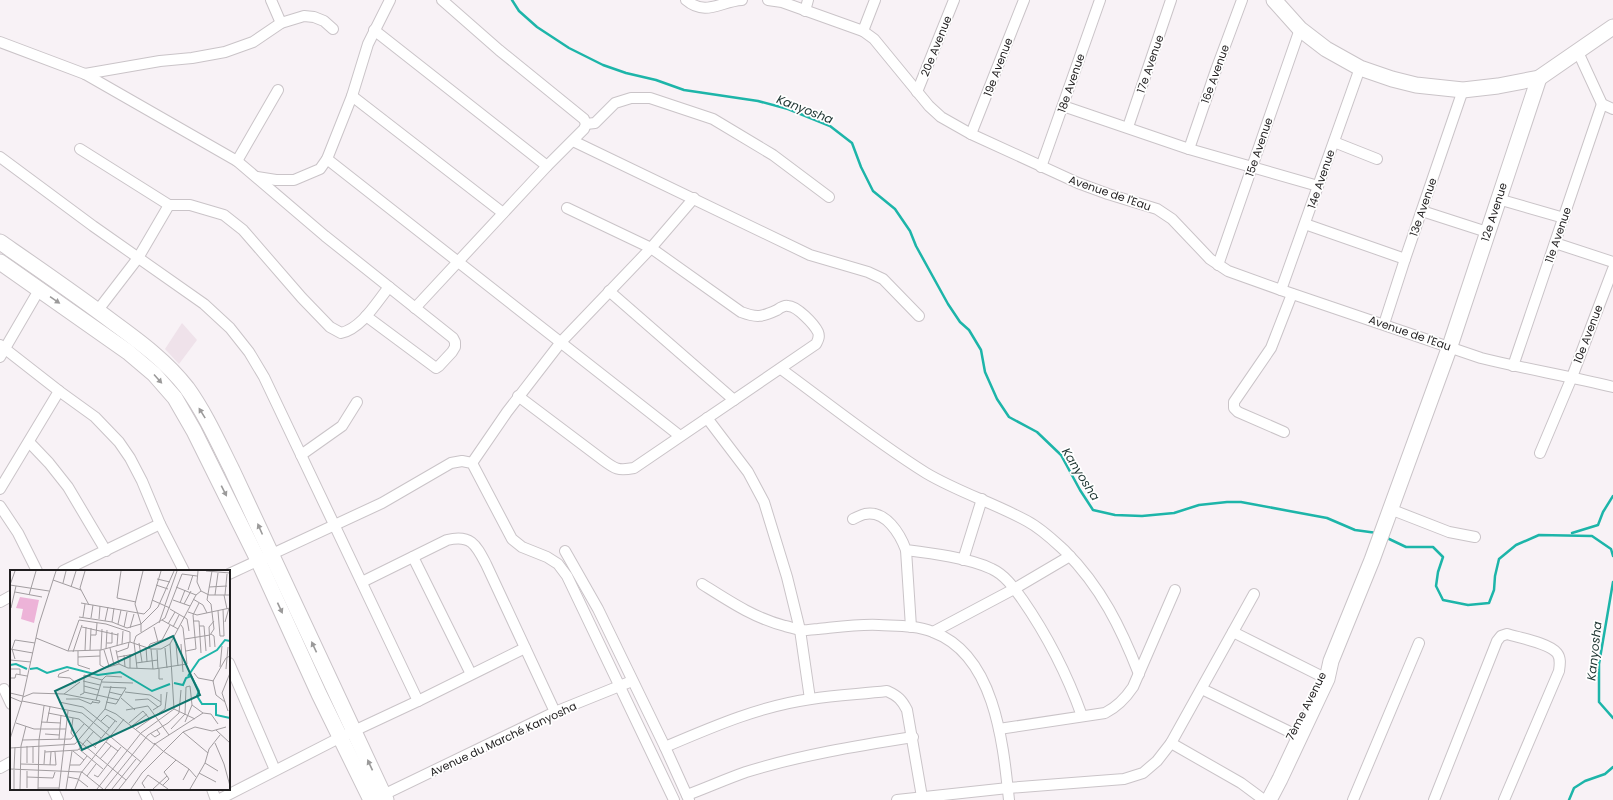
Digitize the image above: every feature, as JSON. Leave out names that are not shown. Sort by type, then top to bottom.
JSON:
[{"type":"street","points":[[272,0],[281,23]]},
{"type":"street","points":[[257,177],[276,180],[294,180],[320,170],[327,159],[352,96],[368,44],[390,0]]},
{"type":"street","points":[[415,308],[547,166],[584,129],[586,124],[584,119],[499,50],[442,0]]},
{"type":"street","points":[[686,0],[699,8],[712,8],[742,0]]},
{"type":"street","name":"Avenue de l'Eau","points":[[768,0],[782,2],[863,31],[874,39],[929,106],[941,117],[971,134],[1078,183],[1158,210],[1172,219],[1218,266],[1292,294],[1450,346],[1481,358],[1613,387]]},
{"type":"street","points":[[805,11],[808,0]]},
{"type":"street","points":[[863,31],[875,0]]},
{"type":"street","name":"20e Avenue","points":[[917,92],[954,0]]},
{"type":"street","name":"19e Avenue","points":[[971,134],[1024,0]]},
{"type":"street","name":"17e Avenue","points":[[1128,127],[1171,0]]},
{"type":"street","name":"16e Avenue","points":[[1189,149],[1242,0]]},
{"type":"street","points":[[1274,0],[1300,29],[1326,49],[1360,68],[1392,79],[1416,85],[1463,90],[1498,86],[1539,78],[1613,27]]},
{"type":"street","name":"18e Avenue","points":[[1041,167],[1064,106],[1097,1]]},
{"type":"street","points":[[85,74],[225,52],[252,42],[281,23],[304,16],[314,17],[324,21],[333,29]]},
{"type":"street","name":"15e Avenue","points":[[1218,266],[1300,29]]},
{"type":"street","points":[[374,30],[547,166]]},
{"type":"street","points":[[0,42],[85,74],[237,161],[296,212],[453,338],[455,347],[440,366],[436,368],[366,316]]},
{"type":"street","points":[[1578,52],[1602,104],[1613,109]]},
{"type":"street","name":"14e Avenue","points":[[1281,290],[1360,68]]},
{"type":"street","name":"12e Avenue","points":[[1389,509],[1412,453],[1450,346],[1539,78]]},
{"type":"street","points":[[237,161],[278,90]]},
{"type":"street","name":"13e Avenue","points":[[1384,324],[1463,90]]},
{"type":"street","points":[[352,96],[503,213]]},
{"type":"street","points":[[586,124],[595,122],[615,103],[631,98],[650,98],[713,119],[773,155],[829,197]]},
{"type":"street","name":"11e Avenue","points":[[1513,366],[1602,104]]},
{"type":"street","points":[[1064,106],[1189,149],[1318,186]]},
{"type":"street","points":[[573,140],[810,254],[868,272],[883,279],[919,316]]},
{"type":"street","points":[[1334,142],[1377,159]]},
{"type":"street","points":[[80,149],[169,205],[190,205],[224,215],[243,230],[302,298],[330,327],[341,333],[349,331],[366,316],[389,288]]},
{"type":"street","points":[[0,157],[138,258],[204,304],[230,328],[249,352],[264,377],[418,701]]},
{"type":"street","points":[[327,159],[680,436]]},
{"type":"street","points":[[472,463],[518,396],[561,342],[651,248],[694,198]]},
{"type":"street","points":[[1498,199],[1564,218]]},
{"type":"street","points":[[98,310],[138,258],[169,205]]},
{"type":"street","points":[[518,396],[615,469],[624,470],[634,468],[781,369],[816,344],[819,338],[818,332],[799,310],[793,306],[786,305],[764,316],[753,317],[741,312],[651,248],[567,208]]},
{"type":"street","points":[[1422,211],[1487,232]]},
{"type":"street","points":[[1305,224],[1405,259]]},
{"type":"street","points":[[0,242],[98,310],[162,361],[187,388],[209,422],[319,694],[347,734],[379,799]]},
{"type":"street","points":[[1555,242],[1613,262]]},
{"type":"street","points":[[0,262],[128,352],[154,374],[175,398],[264,557]]},
{"type":"street","name":"10e Avenue","points":[[1540,453],[1572,377],[1613,269]]},
{"type":"street","points":[[39,290],[2,350],[95,417],[119,442],[130,458],[142,481],[160,524],[183,570]]},
{"type":"street","points":[[609,291],[734,400]]},
{"type":"street","points":[[1284,432],[1238,412],[1234,408],[1234,402],[1271,348],[1292,294]]},
{"type":"street","points":[[781,369],[895,452],[927,473],[951,486],[982,499],[1028,522],[1050,536],[1089,576],[1123,634],[1139,674]]},
{"type":"street","points":[[0,489],[59,391]]},
{"type":"street","points":[[301,455],[342,426],[357,402]]},
{"type":"street","points":[[707,418],[748,472],[764,502],[787,577],[800,630],[810,699]]},
{"type":"street","points":[[29,442],[49,463],[68,487],[106,551]]},
{"type":"street","points":[[230,574],[382,503],[451,463],[462,461],[472,463]]},
{"type":"street","points":[[472,463],[506,531],[512,539],[522,547],[546,557],[558,564],[567,576],[674,800]]},
{"type":"street","points":[[963,560],[982,499]]},
{"type":"street","points":[[0,506],[18,533],[36,570]]},
{"type":"street","points":[[1389,509],[1449,532],[1475,537]]},
{"type":"street","name":"7ème Avenue","points":[[1262,799],[1280,779],[1372,560],[1389,509]]},
{"type":"street","points":[[853,519],[866,514],[876,514],[886,519],[895,528],[906,550],[911,627]]},
{"type":"street","points":[[65,570],[160,524]]},
{"type":"street","points":[[362,582],[447,540],[459,537],[468,539],[477,547],[555,712]]},
{"type":"street","points":[[906,550],[979,563],[994,569],[1002,575],[1014,589],[1045,634],[1071,687],[1082,716]]},
{"type":"street","points":[[565,551],[598,609],[688,798],[745,773],[783,762],[823,752],[913,737]]},
{"type":"street","points":[[933,632],[1014,589],[1070,556]]},
{"type":"street","points":[[413,557],[471,674]]},
{"type":"street","points":[[702,584],[736,606],[768,622],[800,630],[877,625],[911,627],[933,632],[953,643],[970,659],[984,682],[999,729],[1009,800]]},
{"type":"street","points":[[999,729],[1105,713],[1115,708],[1126,698],[1139,674],[1175,590]]},
{"type":"street","points":[[896,800],[1008,788],[1124,780],[1143,773],[1157,761],[1171,743],[1254,594]]},
{"type":"street","points":[[0,602],[10,597]]},
{"type":"street","points":[[1233,632],[1323,677]]},
{"type":"street","points":[[1434,800],[1497,641],[1501,636],[1507,634],[1551,647],[1557,653],[1560,660],[1559,670],[1504,800]]},
{"type":"street","points":[[1353,800],[1419,643]]},
{"type":"street","points":[[212,790],[217,800],[347,734],[418,701],[524,648]]},
{"type":"street","points":[[230,665],[275,770]]},
{"type":"street","name":"7ème Avenue","points":[[1262,799],[1292,733],[1323,677]]},
{"type":"street","name":"Avenue du Marché Kanyosha","points":[[379,799],[555,712],[632,681]]},
{"type":"street","points":[[5,688],[10,701]]},
{"type":"street","points":[[1202,689],[1292,733]]},
{"type":"street","points":[[665,747],[712,726],[772,708],[810,699],[887,691],[897,695],[907,710],[913,737],[922,797]]},
{"type":"street","points":[[1171,743],[1241,783],[1262,799]]},
{"type":"street","points":[[0,768],[10,763]]},
{"type":"street","points":[[53,790],[58,800]]},
{"type":"street","points":[[143,790],[148,800]]},
{"type":"shaded area","points":[[182,323],[197,340],[179,364],[165,349]]},
{"type":"waterway","name":"Kanyosha","points":[[512,0],[519,11],[537,27],[569,48],[603,65],[626,73],[656,80],[684,90],[758,101],[788,109],[830,126],[852,143],[861,167],[873,191],[895,209],[910,231],[916,246],[948,304],[960,322],[969,330],[981,350],[985,372],[997,399],[1009,417],[1037,432],[1061,455],[1093,510],[1115,515],[1142,516],[1174,513],[1199,505],[1241,502],[1327,518],[1355,530],[1377,533]]},
{"type":"waterway","points":[[1572,533],[1598,525],[1603,512],[1613,496]]},
{"type":"waterway","name":"Kanyosha","points":[[1385,537],[1406,547],[1433,547],[1443,557],[1438,572],[1436,586],[1443,600],[1468,605],[1489,603],[1494,590],[1495,576],[1499,559],[1516,545],[1539,535],[1592,536],[1611,549],[1613,556]]},
{"type":"waterway","name":"Kanyosha","points":[[1613,582],[1599,664],[1599,702],[1613,718]]},
{"type":"waterway","name":"Kanyosha","points":[[1569,800],[1574,788],[1585,781],[1605,774],[1613,767]]}]
